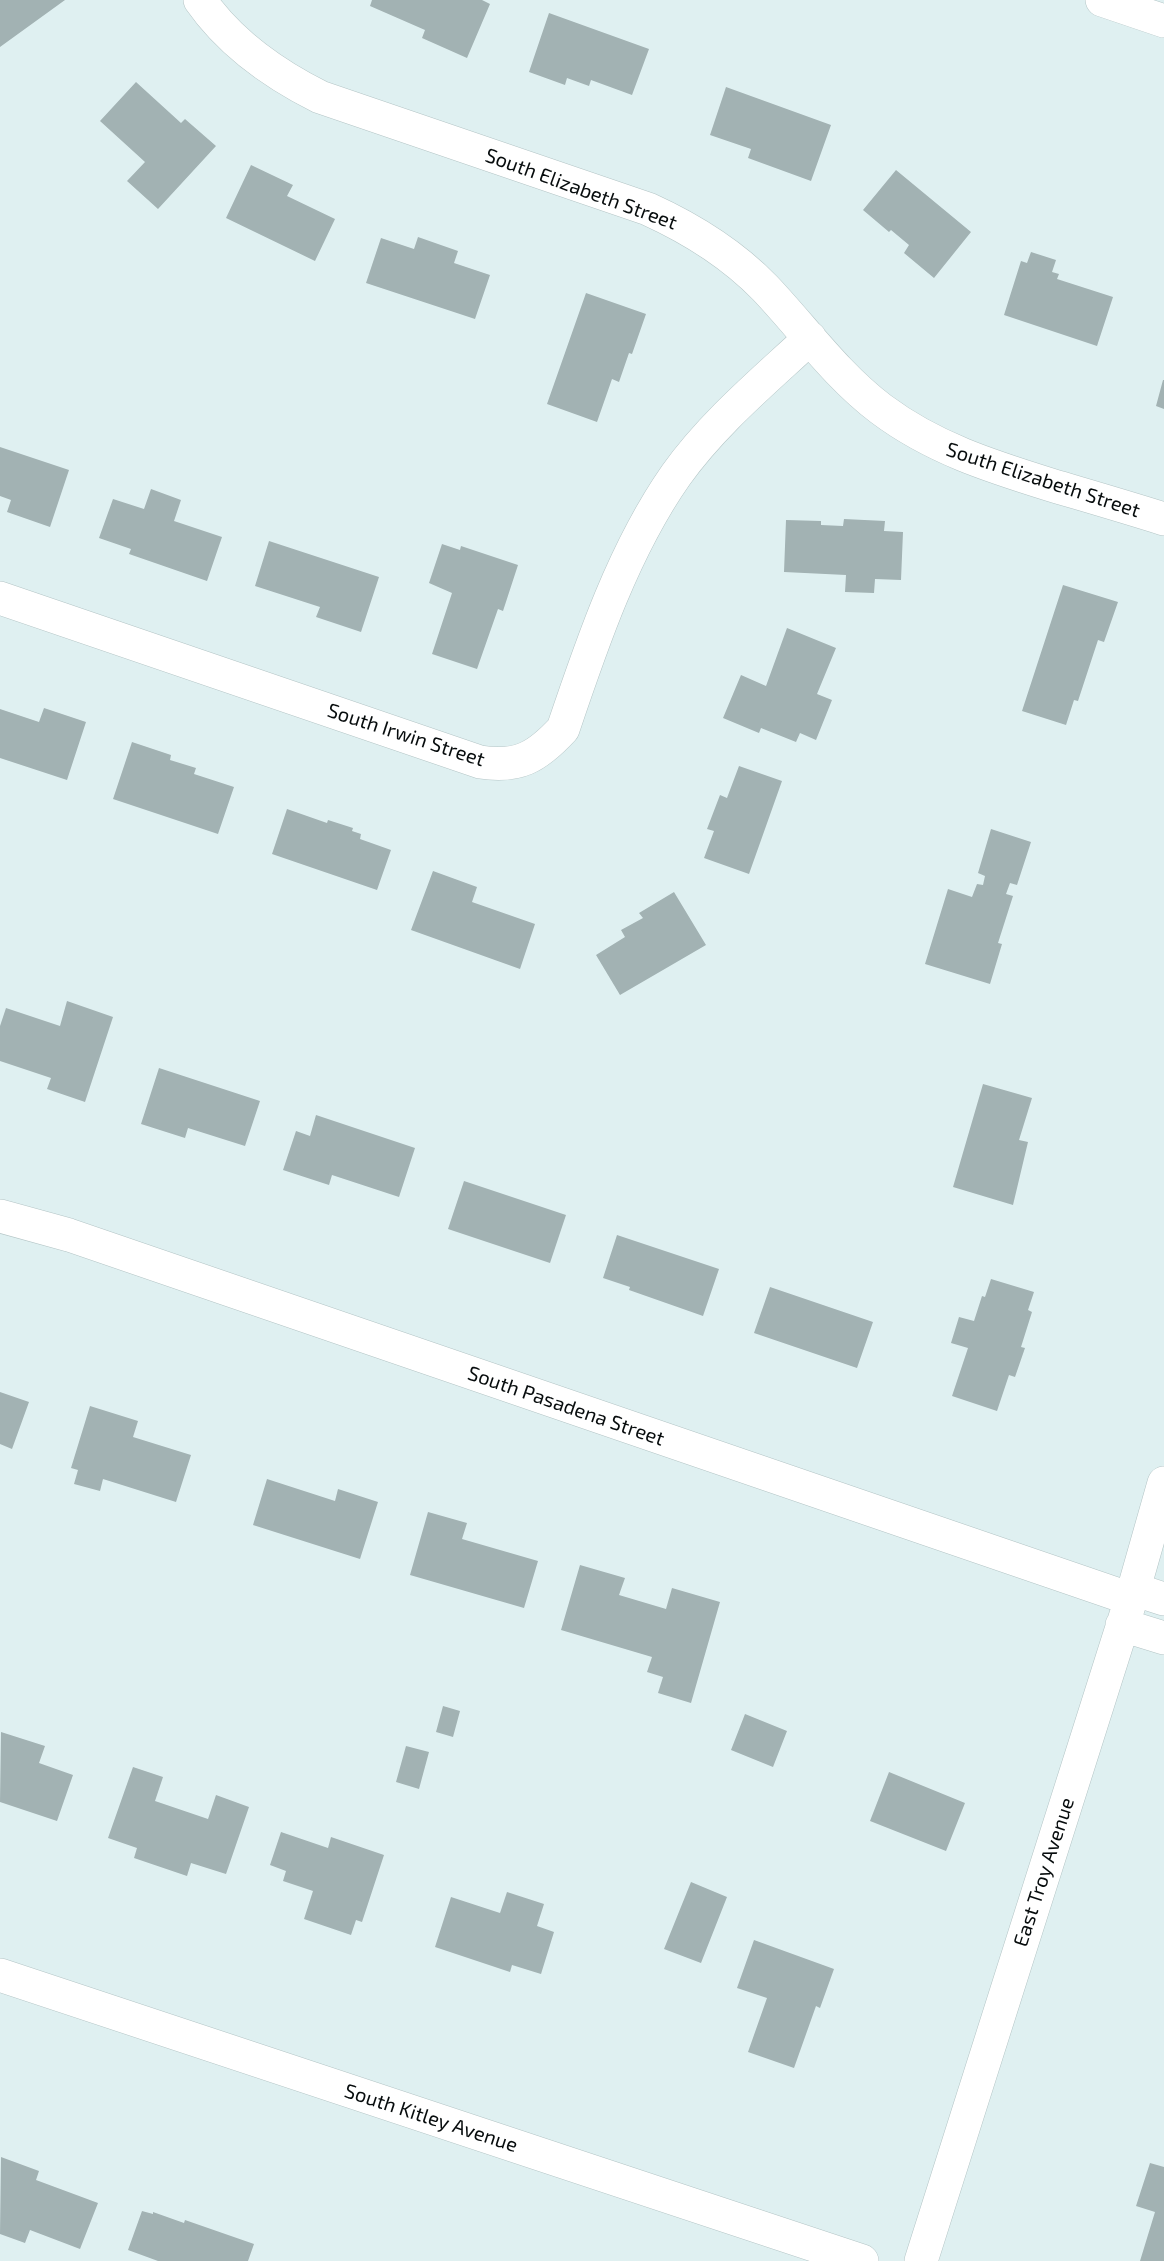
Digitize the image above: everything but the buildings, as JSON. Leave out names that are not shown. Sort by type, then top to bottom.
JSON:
[{"type":"street","name":"South Elizabeth Street","points":[[200,0],[235,40],[289,81],[320,98],[648,209],[711,242],[763,286],[834,367],[900,423],[937,445],[987,465],[1164,519]]},
{"type":"street","points":[[1102,0],[1164,21]]},
{"type":"street","name":"South Irwin Street","points":[[0,598],[480,762],[508,764],[520,761],[545,749],[563,729],[625,564],[657,504],[676,476],[730,412],[810,338]]},
{"type":"street","name":"South Pasadena Street","points":[[0,1216],[78,1238],[1129,1604]]},
{"type":"street","name":"East Troy Avenue","points":[[921,2261],[1129,1604],[1164,1483]]},
{"type":"street","points":[[1129,1604],[1164,1599]]},
{"type":"street","points":[[1129,1604],[1164,1638]]},
{"type":"street","name":"South Kitley Avenue","points":[[0,1975],[862,2261]]}]
